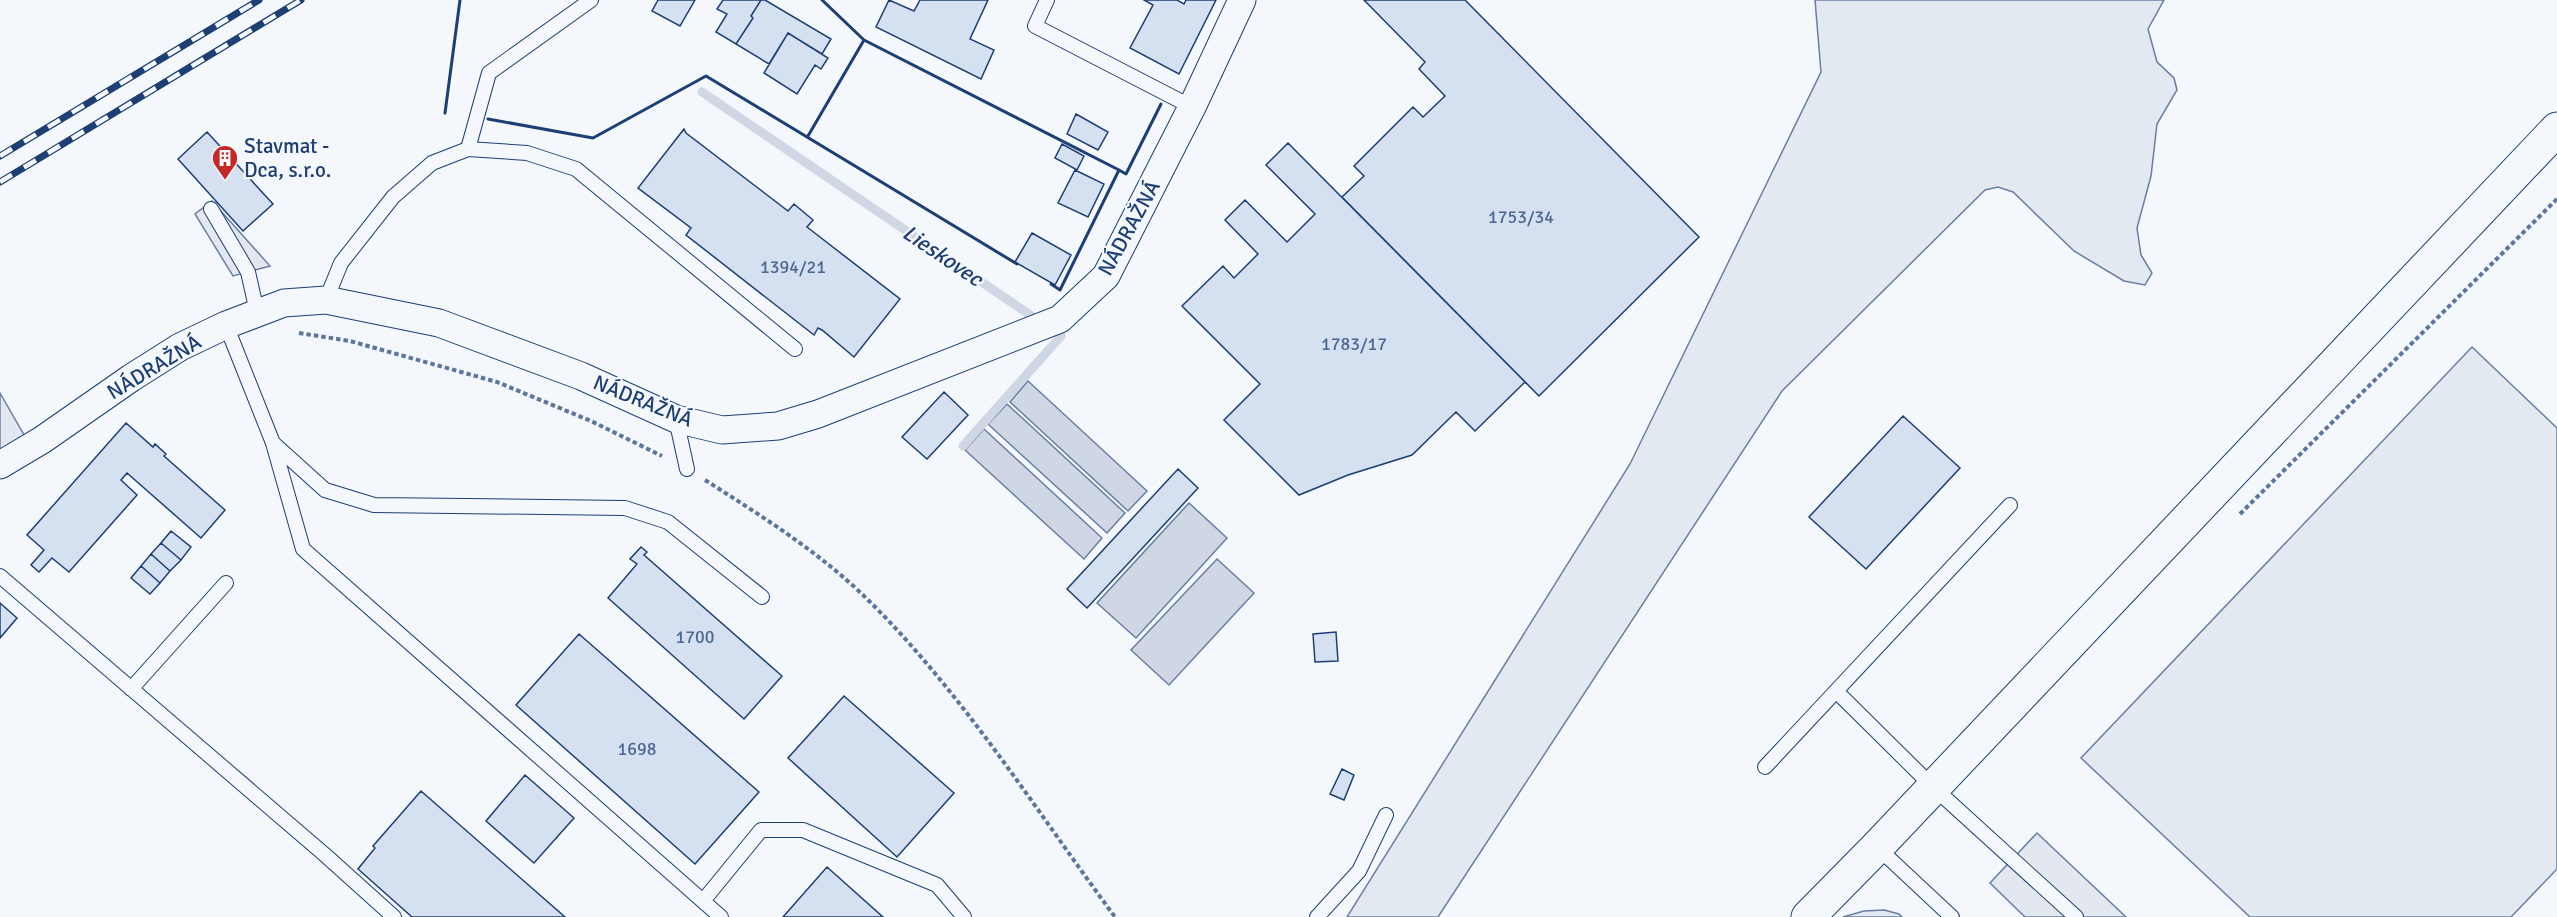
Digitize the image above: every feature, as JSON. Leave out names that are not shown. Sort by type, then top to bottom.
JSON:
[{"type":"main road","points":[[1808,917],[2557,129]]},
{"type":"street","name":"NÁDRAŽNÁ","points":[[0,465],[42,440],[180,347],[226,325],[284,303],[326,300],[439,323],[581,376],[676,419],[722,430],[778,426],[818,414],[1060,319],[1106,276],[1192,107],[1242,0]]},
{"type":"lane","points":[[468,148],[489,73],[591,0]]},
{"type":"lane","points":[[1047,0],[1035,26],[1192,107]]},
{"type":"lane","points":[[326,300],[341,263],[393,197],[432,164],[468,148],[527,153],[576,169],[795,349]]},
{"type":"lane","points":[[211,209],[248,272],[257,312]]},
{"type":"lane","points":[[226,325],[273,443],[303,549],[721,917]]},
{"type":"lane","points":[[676,419],[687,469]]},
{"type":"lane","points":[[273,443],[326,490],[374,505],[625,508],[668,522],[762,597]]},
{"type":"lane","points":[[1765,767],[2010,505]]},
{"type":"lane","points":[[0,576],[324,854],[394,917]]},
{"type":"lane","points":[[131,689],[226,583]]},
{"type":"lane","points":[[1836,691],[1933,787],[2076,917]]},
{"type":"lane","points":[[1317,917],[1359,871],[1386,815]]},
{"type":"lane","points":[[703,901],[761,830],[803,830],[937,885],[964,917]]},
{"type":"lane","points":[[1877,847],[1950,916]]},
{"type":"path","points":[[2237,518],[2557,199]]},
{"type":"path","points":[[294,333],[351,341],[497,382],[591,421],[687,469],[785,531],[862,593],[939,676],[1115,917]]},
{"type":"shaded area","points":[[1815,0],[2164,0],[2148,29],[2157,62],[2174,78],[2177,90],[2157,124],[2151,176],[2137,228],[2141,255],[2152,273],[2145,285],[2124,281],[2074,251],[2013,192],[1998,187],[1985,190],[1782,391],[1438,917],[1347,917],[1630,464],[1821,72]]},
{"type":"shaded area","points":[[212,201],[270,266],[233,276],[195,214]]},
{"type":"shaded area","points":[[2472,347],[2557,428],[2557,869],[2511,917],[2250,917],[2081,758]]},
{"type":"shaded area","points":[[1028,381],[1147,491],[1128,511],[1010,402]]},
{"type":"shaded area","points":[[0,393],[31,447],[0,465]]},
{"type":"shaded area","points":[[1007,404],[1125,513],[1107,533],[988,424]]},
{"type":"shaded area","points":[[984,429],[1102,538],[1084,559],[965,450]]},
{"type":"shaded area","points":[[1189,503],[1227,538],[1136,638],[1097,603]]},
{"type":"shaded area","points":[[1217,559],[1254,593],[1169,685],[1131,650]]},
{"type":"shaded area","points":[[2037,833],[2126,917],[2025,917],[1990,883]]},
{"type":"shaded area","points":[[1884,910],[1902,917],[1843,917],[1864,911]]},
{"type":"building","points":[[658,0],[695,0],[680,26],[652,11]]},
{"type":"building","points":[[723,0],[761,0],[751,16],[753,18],[736,44],[716,32],[727,14],[717,9]]},
{"type":"building","points":[[761,0],[765,0],[831,39],[822,54],[788,33],[769,64],[736,44],[753,18],[751,16]]},
{"type":"building","points":[[889,0],[914,11],[920,0],[988,0],[970,39],[994,50],[981,79],[876,27]]},
{"type":"building","points":[[1144,0],[1177,0],[1184,4],[1186,0],[1216,0],[1179,74],[1130,48],[1153,5]]},
{"type":"building","points":[[1364,0],[1465,0],[1699,237],[1539,396],[1342,197],[1364,176],[1354,166],[1413,107],[1423,117],[1445,96],[1419,69],[1425,62]]},
{"type":"building","points":[[788,33],[828,58],[821,69],[815,65],[797,94],[764,73]]},
{"type":"building","points":[[1076,114],[1108,132],[1098,150],[1067,134]]},
{"type":"building","points":[[684,129],[686,133],[788,211],[794,204],[813,220],[807,227],[900,299],[854,357],[822,330],[818,328],[814,335],[686,235],[691,228],[638,188]]},
{"type":"building","name":"Stavmat - Dca, s.r.o.","points":[[207,132],[273,204],[243,231],[178,159]]},
{"type":"building","points":[[1288,143],[1525,382],[1475,431],[1456,412],[1412,455],[1348,475],[1299,495],[1224,420],[1260,384],[1182,306],[1223,266],[1234,278],[1258,254],[1225,220],[1245,200],[1287,242],[1315,214],[1266,165]]},
{"type":"building","points":[[1062,144],[1084,156],[1077,170],[1055,158]]},
{"type":"building","points":[[1075,170],[1104,184],[1088,217],[1058,203]]},
{"type":"building","points":[[1032,233],[1071,255],[1055,285],[1015,262]]},
{"type":"building","points":[[944,392],[968,415],[927,459],[902,437]]},
{"type":"building","points":[[1903,416],[1960,468],[1866,569],[1809,517]]},
{"type":"building","points":[[126,423],[153,447],[155,444],[166,454],[164,456],[225,510],[201,538],[127,473],[121,480],[137,495],[69,572],[52,558],[39,572],[31,565],[44,550],[27,535]]},
{"type":"building","points":[[1178,469],[1198,488],[1087,608],[1067,589]]},
{"type":"building","points":[[171,531],[191,547],[181,560],[161,543]]},
{"type":"building","points":[[161,543],[181,560],[170,571],[151,554]]},
{"type":"building","points":[[641,547],[647,552],[644,555],[782,676],[744,719],[608,598],[637,564],[630,559]]},
{"type":"building","points":[[151,554],[170,571],[160,583],[141,566]]},
{"type":"building","points":[[141,566],[160,583],[150,594],[131,578]]},
{"type":"building","points":[[0,603],[17,618],[0,638]]},
{"type":"building","points":[[1336,632],[1338,661],[1315,662],[1313,634]]},
{"type":"building","points":[[579,634],[759,792],[695,864],[516,705]]},
{"type":"building","points":[[844,696],[954,793],[897,857],[788,758]]},
{"type":"building","points":[[1342,769],[1354,775],[1344,800],[1330,794]]},
{"type":"building","points":[[525,775],[574,818],[534,863],[486,821]]},
{"type":"building","points":[[421,791],[565,917],[412,917],[358,869],[375,848],[373,846]]},
{"type":"building","points":[[827,867],[883,917],[783,917]]},
{"type":"waterway","name":"Lieskovec","points":[[702,92],[1061,336],[963,446]]},
{"type":"railway","points":[[0,156],[259,0]]},
{"type":"railway","points":[[0,182],[301,0]]},
{"type":"wall","points":[[445,113],[460,0]]},
{"type":"wall","points":[[822,0],[864,40]]},
{"type":"wall","points":[[808,136],[864,40],[1119,170],[1060,290],[1051,284]]},
{"type":"wall","points":[[488,119],[593,138],[706,76],[1017,264]]},
{"type":"wall","points":[[1119,170],[1126,174],[1161,104]]},
{"type":"place","name":"Stavmat - Dca, s.r.o.","points":[[225,181]]}]
